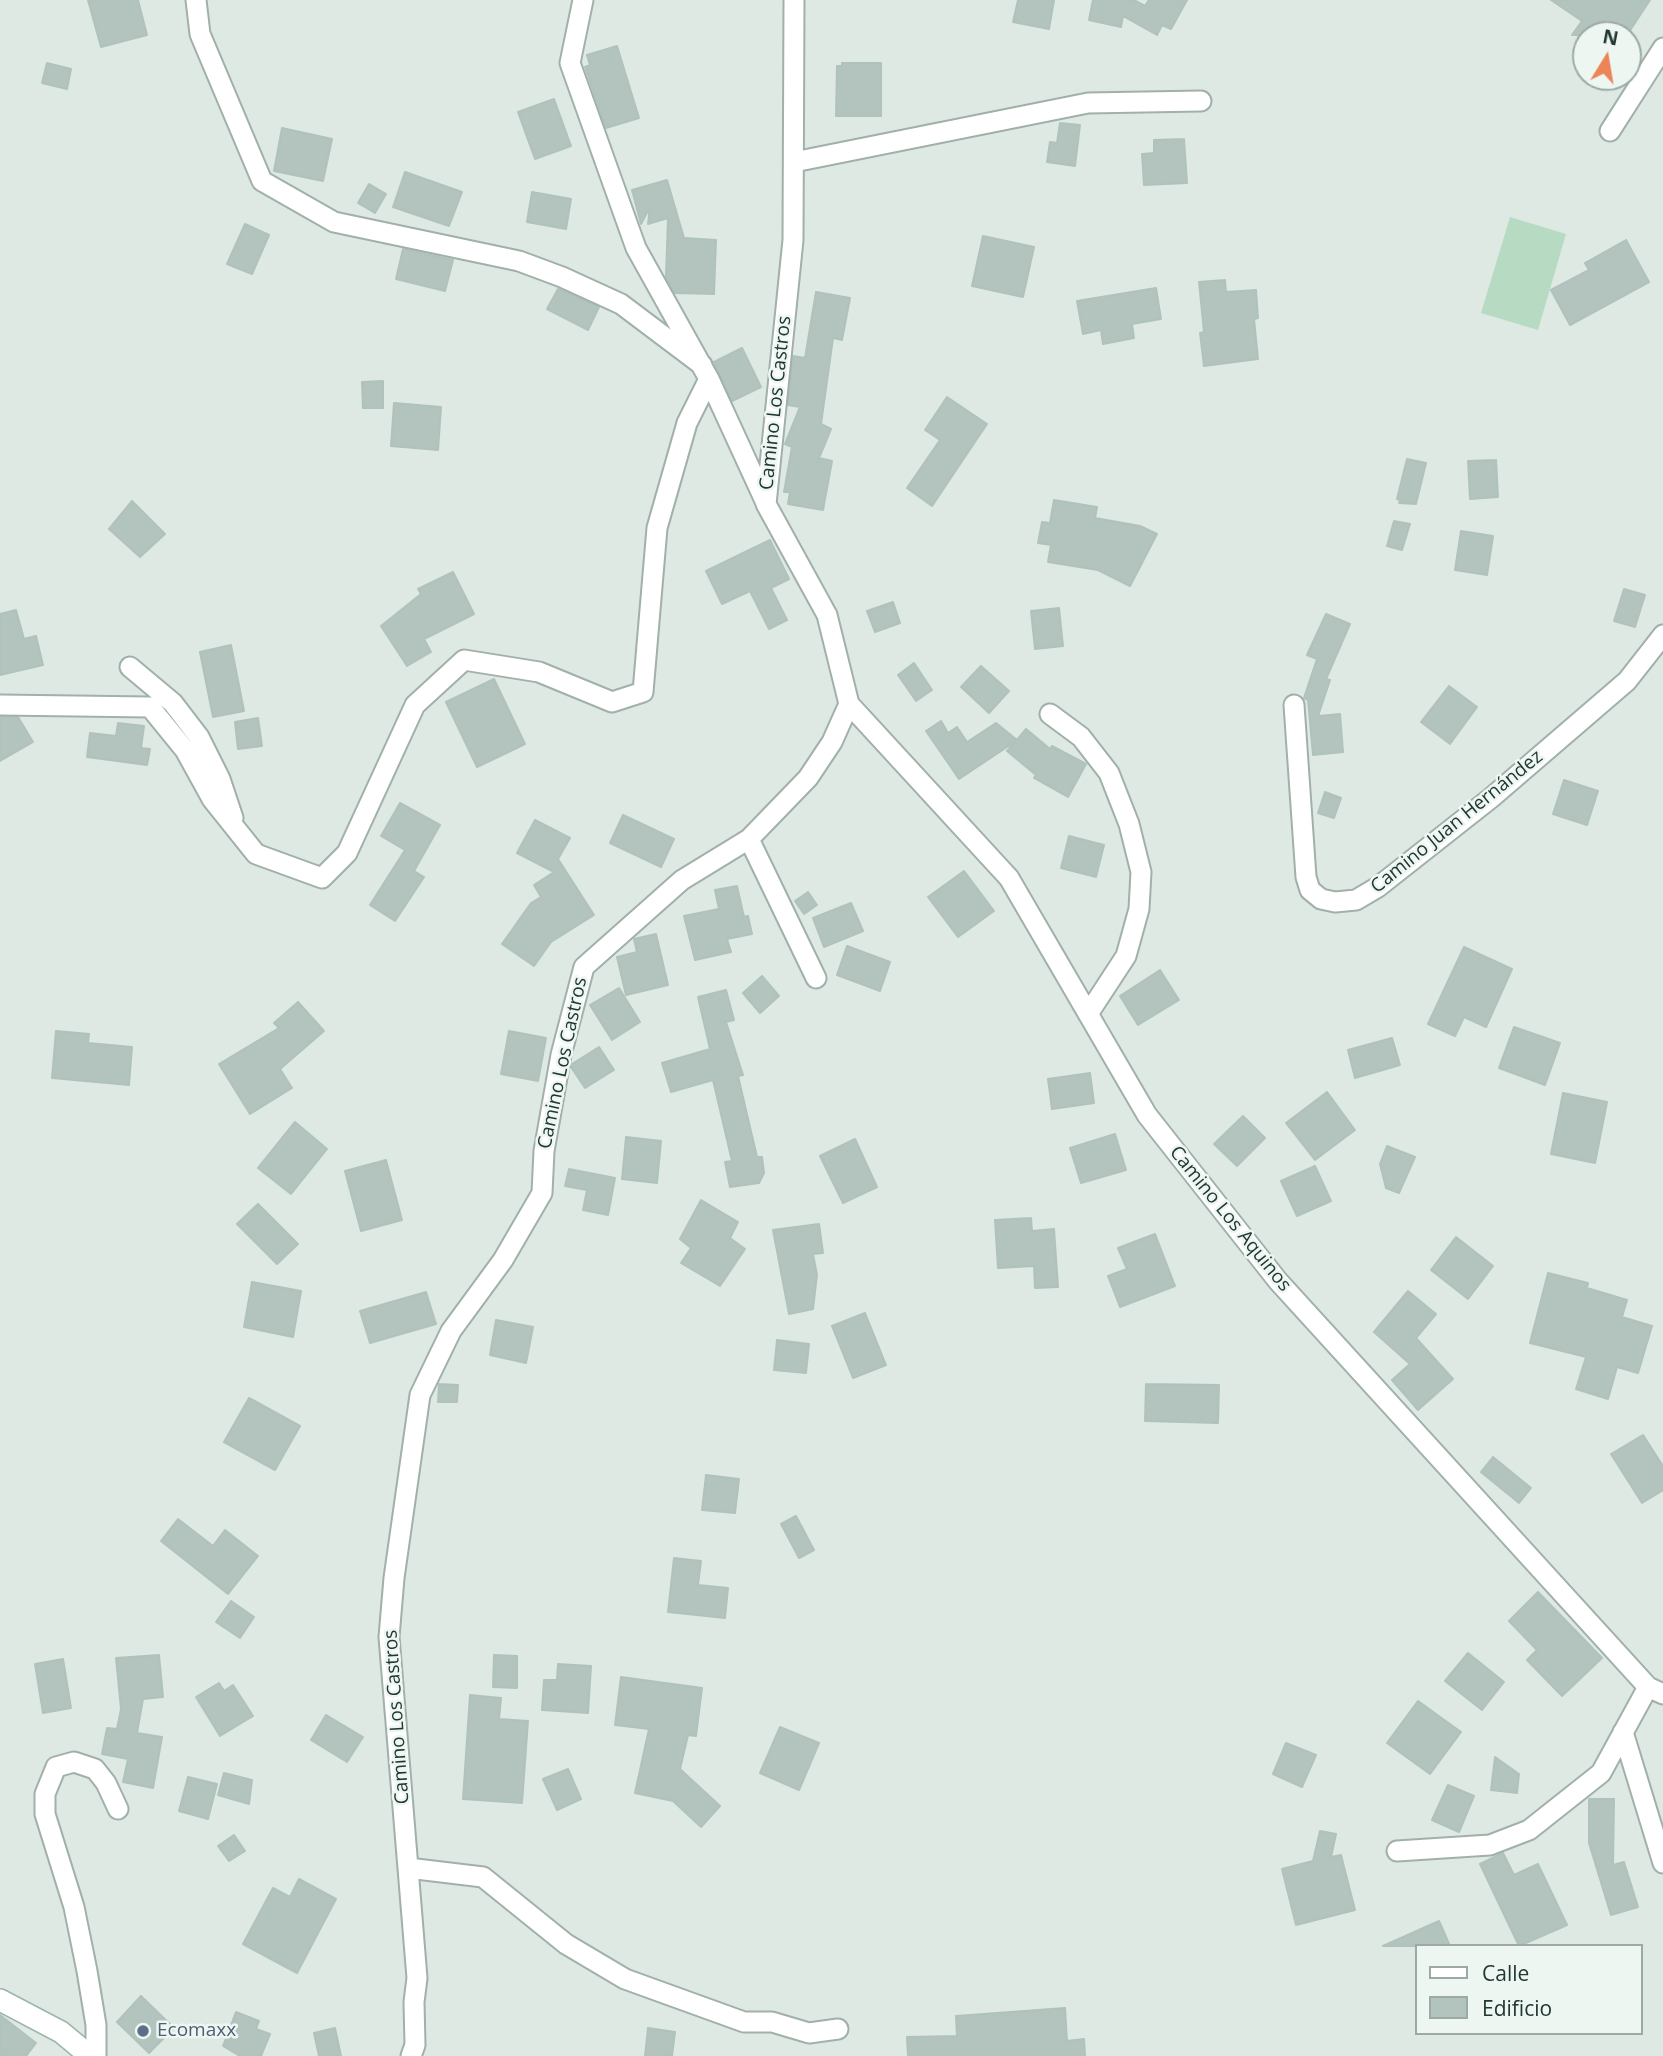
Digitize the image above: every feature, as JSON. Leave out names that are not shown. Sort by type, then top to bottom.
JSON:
[{"type":"street","points":[[196,0],[200,34],[262,181],[334,222],[520,261],[562,277],[621,304],[706,372]]},
{"type":"street","points":[[583,0],[570,63],[636,248],[706,372],[766,504]]},
{"type":"street","name":"Camino Los Castros","points":[[411,2056],[415,2045],[414,2002],[417,1978],[389,1637],[394,1578],[420,1395],[451,1331],[503,1260],[542,1193],[544,1152],[561,1055],[584,967],[682,880],[749,839],[808,778],[832,742],[849,704],[827,615],[766,504],[793,240],[794,0]]},
{"type":"street","points":[[1610,131],[1663,48]]},
{"type":"street","points":[[794,162],[1088,103],[1201,100]]},
{"type":"street","points":[[0,705],[150,707],[185,750],[212,799],[256,854],[322,878],[347,853],[415,705],[464,660],[539,672],[612,702],[643,692],[657,528],[687,423],[706,372]]},
{"type":"street","name":"Camino Juan Hernández","points":[[1294,705],[1306,877],[1310,890],[1321,899],[1335,902],[1356,900],[1378,887],[1491,799],[1627,681],[1663,635]]},
{"type":"street","points":[[130,667],[173,703],[199,737],[220,779],[238,832]]},
{"type":"street","name":"Camino Los Aquinos","points":[[849,704],[1009,878],[1147,1115],[1278,1281],[1655,1690]]},
{"type":"street","points":[[1050,713],[1081,737],[1109,773],[1129,824],[1140,872],[1139,909],[1126,956],[1088,1014]]},
{"type":"street","points":[[749,839],[816,978]]},
{"type":"street","points":[[1397,1851],[1490,1845],[1529,1830],[1601,1773],[1623,1732],[1655,1690]]},
{"type":"street","points":[[1623,1732],[1663,1863]]},
{"type":"street","points":[[96,2056],[96,2025],[74,1907],[45,1814],[45,1794],[56,1767],[74,1762],[95,1769],[106,1783],[118,1809]]},
{"type":"street","points":[[408,1868],[483,1877],[566,1944],[625,1979],[744,2022],[772,2022],[809,2033],[838,2029]]},
{"type":"street","points":[[0,2000],[61,2032],[90,2056]]},
{"type":"green space","points":[[1510,217],[1566,234],[1538,330],[1481,313]]},
{"type":"building","points":[[88,0],[138,0],[147,35],[101,47]]},
{"type":"building","points":[[1018,0],[1054,0],[1049,29],[1013,22]]},
{"type":"building","points":[[1093,0],[1134,0],[1145,6],[1149,0],[1187,0],[1171,29],[1162,25],[1157,35],[1123,16],[1121,27],[1089,20]]},
{"type":"building","points":[[1551,0],[1650,0],[1636,21],[1582,21]]},
{"type":"building","points":[[617,46],[639,118],[606,128],[585,67],[590,65],[587,55]]},
{"type":"building","points":[[47,63],[71,69],[67,89],[42,83]]},
{"type":"building","points":[[842,63],[881,63],[881,116],[836,116],[837,66],[842,66]]},
{"type":"building","points":[[554,99],[571,146],[535,159],[518,112]]},
{"type":"building","points":[[1060,123],[1080,125],[1075,166],[1047,162],[1050,142],[1057,143]]},
{"type":"building","points":[[282,128],[332,139],[323,181],[274,171]]},
{"type":"building","points":[[1184,139],[1187,183],[1144,185],[1142,154],[1154,153],[1154,140]]},
{"type":"building","points":[[405,172],[462,192],[449,226],[393,207]]},
{"type":"building","points":[[667,180],[684,238],[716,240],[714,294],[675,293],[666,277],[668,218],[648,224],[650,207],[641,224],[632,190]]},
{"type":"building","points":[[369,184],[386,194],[375,213],[358,203]]},
{"type":"building","points":[[532,192],[571,199],[566,229],[527,222]]},
{"type":"building","points":[[245,224],[269,235],[252,274],[227,264]]},
{"type":"building","points":[[983,236],[1034,247],[1023,297],[972,286]]},
{"type":"building","points":[[1626,240],[1649,282],[1570,325],[1551,290],[1589,270],[1585,263]]},
{"type":"building","points":[[403,249],[453,260],[445,291],[396,279]]},
{"type":"building","points":[[1225,280],[1226,292],[1256,290],[1258,318],[1254,319],[1258,359],[1204,366],[1199,282]]},
{"type":"building","points":[[1156,288],[1161,319],[1132,324],[1134,338],[1103,344],[1101,330],[1083,334],[1077,301]]},
{"type":"building","points":[[558,289],[599,307],[588,330],[547,309]]},
{"type":"building","points":[[816,292],[850,298],[842,340],[833,338],[821,424],[831,429],[819,458],[832,461],[823,510],[788,504],[790,492],[784,492],[792,447],[785,444],[800,407],[788,405],[793,356],[805,358]]},
{"type":"building","points":[[742,348],[761,387],[732,401],[714,362]]},
{"type":"building","points":[[383,381],[383,408],[363,408],[362,382]]},
{"type":"building","points":[[947,397],[987,424],[932,506],[907,488],[940,440],[925,430]]},
{"type":"building","points":[[394,403],[441,407],[438,450],[391,446]]},
{"type":"building","points":[[1407,459],[1426,463],[1416,504],[1399,503],[1400,500],[1397,499]]},
{"type":"building","points":[[1496,460],[1498,497],[1470,499],[1468,461]]},
{"type":"building","points":[[1054,500],[1097,507],[1095,518],[1140,526],[1157,534],[1130,586],[1098,570],[1048,562],[1051,545],[1038,543],[1042,522],[1050,523]]},
{"type":"building","points":[[132,501],[165,534],[140,557],[109,529]]},
{"type":"building","points":[[1394,521],[1410,524],[1402,550],[1387,546]]},
{"type":"building","points":[[1461,531],[1493,536],[1487,575],[1455,570]]},
{"type":"building","points":[[770,540],[789,579],[771,588],[787,620],[769,629],[750,591],[722,604],[706,571]]},
{"type":"building","points":[[453,572],[474,614],[424,639],[431,652],[407,666],[381,626],[421,594],[418,589]]},
{"type":"building","points":[[1624,589],[1645,595],[1635,627],[1614,621]]},
{"type":"building","points":[[893,602],[900,623],[875,632],[867,611]]},
{"type":"building","points":[[1059,608],[1063,646],[1035,649],[1031,611]]},
{"type":"building","points":[[16,610],[24,639],[36,636],[43,665],[0,675],[0,614]]},
{"type":"building","points":[[1326,614],[1350,624],[1326,679],[1330,680],[1318,716],[1340,714],[1343,752],[1313,755],[1308,700],[1304,698],[1317,659],[1307,655]]},
{"type":"building","points":[[231,645],[244,711],[213,717],[200,652]]},
{"type":"building","points":[[914,663],[932,690],[916,701],[898,675]]},
{"type":"building","points":[[981,666],[1009,691],[989,713],[961,687]]},
{"type":"building","points":[[494,679],[525,744],[477,767],[446,702]]},
{"type":"building","points":[[1449,686],[1477,707],[1450,744],[1421,722]]},
{"type":"building","points":[[0,717],[18,717],[33,742],[0,761]]},
{"type":"building","points":[[258,718],[262,746],[238,749],[235,722]]},
{"type":"building","points":[[941,721],[948,733],[957,727],[967,742],[996,723],[1017,740],[1026,729],[1050,749],[1052,746],[1086,764],[1068,797],[1034,778],[1036,775],[1007,751],[1016,741],[959,779],[926,731]]},
{"type":"building","points":[[118,723],[144,726],[141,748],[150,749],[147,765],[87,757],[90,733],[116,736]]},
{"type":"building","points":[[1564,780],[1598,791],[1587,825],[1553,814]]},
{"type":"building","points":[[1325,792],[1341,798],[1334,818],[1318,813]]},
{"type":"building","points":[[400,803],[440,825],[414,871],[424,877],[395,921],[370,905],[405,850],[381,836]]},
{"type":"building","points":[[623,815],[674,839],[661,867],[610,843]]},
{"type":"building","points":[[535,820],[570,838],[558,859],[594,915],[551,942],[534,966],[502,944],[531,903],[541,897],[534,885],[554,872],[517,853]]},
{"type":"building","points":[[1069,836],[1104,845],[1096,877],[1061,868]]},
{"type":"building","points":[[964,871],[994,911],[958,937],[928,897]]},
{"type":"building","points":[[737,886],[744,917],[748,916],[752,934],[727,939],[731,952],[695,960],[684,916],[719,909],[715,890]]},
{"type":"building","points":[[808,892],[817,905],[804,914],[795,901]]},
{"type":"building","points":[[851,903],[863,931],[824,947],[813,918]]},
{"type":"building","points":[[656,934],[668,985],[626,995],[617,957],[637,952],[634,939]]},
{"type":"building","points":[[847,946],[890,962],[880,991],[837,975]]},
{"type":"building","points":[[1464,947],[1512,969],[1486,1027],[1464,1017],[1455,1036],[1428,1024]]},
{"type":"building","points":[[1160,970],[1179,1000],[1138,1025],[1120,996]]},
{"type":"building","points":[[762,976],[779,996],[760,1013],[743,993]]},
{"type":"building","points":[[619,988],[640,1022],[612,1040],[590,1005]]},
{"type":"building","points":[[726,990],[734,1020],[726,1022],[743,1075],[738,1076],[757,1157],[762,1157],[764,1173],[759,1183],[730,1187],[725,1162],[732,1161],[713,1080],[671,1092],[662,1063],[710,1049],[698,997]]},
{"type":"building","points":[[298,1002],[324,1031],[280,1069],[292,1088],[250,1114],[219,1064],[279,1028],[274,1023]]},
{"type":"building","points":[[1514,1027],[1560,1043],[1545,1085],[1499,1068]]},
{"type":"building","points":[[56,1031],[89,1034],[88,1043],[132,1047],[129,1085],[52,1078]]},
{"type":"building","points":[[509,1031],[546,1038],[538,1081],[501,1074]]},
{"type":"building","points":[[1392,1038],[1400,1065],[1355,1078],[1348,1050]]},
{"type":"building","points":[[599,1047],[614,1070],[585,1088],[571,1067],[572,1064]]},
{"type":"building","points":[[1090,1073],[1094,1103],[1052,1109],[1048,1079]]},
{"type":"building","points":[[1327,1092],[1355,1130],[1315,1160],[1286,1123]]},
{"type":"building","points":[[1563,1093],[1607,1102],[1595,1163],[1551,1154]]},
{"type":"building","points":[[1243,1116],[1265,1138],[1237,1166],[1214,1144]]},
{"type":"building","points":[[295,1122],[327,1149],[291,1194],[258,1168]]},
{"type":"building","points":[[1115,1134],[1126,1170],[1081,1183],[1070,1148]]},
{"type":"building","points":[[626,1137],[661,1141],[657,1183],[622,1179]]},
{"type":"building","points":[[855,1139],[877,1187],[843,1203],[820,1156]]},
{"type":"building","points":[[1387,1146],[1415,1157],[1399,1193],[1386,1188],[1380,1164]]},
{"type":"building","points":[[386,1160],[402,1220],[361,1231],[345,1171]]},
{"type":"building","points":[[1315,1166],[1331,1201],[1297,1216],[1281,1181]]},
{"type":"building","points":[[569,1169],[615,1178],[608,1215],[583,1210],[587,1190],[565,1186]]},
{"type":"building","points":[[701,1200],[738,1222],[730,1238],[745,1249],[720,1286],[681,1263],[691,1248],[680,1239]]},
{"type":"building","points":[[258,1204],[298,1244],[277,1264],[237,1224]]},
{"type":"building","points":[[1031,1218],[1032,1231],[1054,1229],[1058,1287],[1035,1288],[1034,1266],[998,1268],[995,1220]]},
{"type":"building","points":[[819,1224],[823,1253],[813,1254],[817,1275],[813,1309],[789,1314],[773,1230]]},
{"type":"building","points":[[1155,1234],[1175,1286],[1120,1307],[1108,1276],[1127,1269],[1118,1248]]},
{"type":"building","points":[[1456,1237],[1493,1266],[1468,1299],[1431,1270]]},
{"type":"building","points":[[1548,1273],[1588,1283],[1587,1288],[1627,1300],[1622,1317],[1652,1326],[1638,1373],[1617,1367],[1608,1399],[1576,1389],[1586,1357],[1530,1343]]},
{"type":"building","points":[[252,1282],[301,1291],[293,1337],[244,1327]]},
{"type":"building","points":[[1408,1291],[1436,1314],[1416,1338],[1453,1379],[1418,1410],[1392,1380],[1410,1364],[1374,1332]]},
{"type":"building","points":[[426,1292],[436,1324],[370,1343],[360,1311]]},
{"type":"building","points":[[865,1313],[886,1365],[853,1378],[832,1326]]},
{"type":"building","points":[[496,1320],[533,1327],[526,1363],[490,1355]]},
{"type":"building","points":[[777,1340],[809,1344],[806,1373],[774,1370]]},
{"type":"building","points":[[439,1384],[458,1385],[457,1402],[438,1402]]},
{"type":"building","points":[[1146,1384],[1219,1385],[1218,1423],[1145,1421]]},
{"type":"building","points":[[249,1398],[300,1426],[275,1470],[224,1442]]},
{"type":"building","points":[[1643,1435],[1663,1466],[1663,1490],[1642,1503],[1611,1454]]},
{"type":"building","points":[[1493,1457],[1531,1488],[1519,1503],[1481,1472]]},
{"type":"building","points":[[706,1475],[739,1479],[735,1513],[702,1510]]},
{"type":"building","points":[[796,1516],[814,1550],[799,1558],[781,1524]]},
{"type":"building","points":[[178,1519],[213,1546],[225,1530],[258,1556],[228,1594],[161,1541]]},
{"type":"building","points":[[674,1558],[701,1561],[698,1585],[728,1588],[725,1618],[668,1612]]},
{"type":"building","points":[[1538,1592],[1602,1658],[1562,1696],[1527,1660],[1537,1650],[1509,1621]]},
{"type":"building","points":[[231,1601],[254,1617],[240,1638],[216,1622]]},
{"type":"building","points":[[1468,1653],[1504,1682],[1482,1710],[1445,1681]]},
{"type":"building","points":[[159,1655],[163,1697],[143,1699],[137,1733],[162,1737],[153,1788],[123,1782],[128,1759],[102,1754],[107,1728],[117,1729],[121,1709],[116,1658]]},
{"type":"building","points":[[494,1655],[517,1656],[517,1688],[493,1687]]},
{"type":"building","points":[[63,1659],[71,1708],[43,1713],[35,1664]]},
{"type":"building","points":[[558,1664],[591,1666],[588,1713],[542,1710],[544,1680],[557,1680]]},
{"type":"building","points":[[621,1677],[702,1688],[696,1736],[688,1735],[680,1769],[720,1806],[701,1827],[673,1801],[635,1793],[649,1729],[615,1725]]},
{"type":"building","points":[[219,1683],[224,1691],[233,1685],[253,1716],[220,1736],[196,1697]]},
{"type":"building","points":[[470,1695],[501,1698],[499,1719],[528,1721],[522,1803],[463,1799]]},
{"type":"building","points":[[1418,1701],[1461,1732],[1430,1774],[1387,1743]]},
{"type":"building","points":[[326,1715],[363,1737],[347,1762],[311,1740]]},
{"type":"building","points":[[780,1727],[819,1743],[799,1790],[760,1773]]},
{"type":"building","points":[[1286,1743],[1316,1755],[1302,1787],[1273,1774]]},
{"type":"building","points":[[1495,1757],[1519,1774],[1517,1793],[1491,1790]]},
{"type":"building","points":[[568,1769],[581,1799],[557,1810],[543,1779]]},
{"type":"building","points":[[224,1773],[252,1780],[249,1804],[218,1795]]},
{"type":"building","points":[[188,1777],[217,1784],[208,1819],[179,1811]]},
{"type":"building","points":[[1448,1785],[1474,1796],[1459,1832],[1432,1820]]},
{"type":"building","points":[[1589,1799],[1614,1799],[1613,1865],[1624,1862],[1638,1907],[1611,1915],[1589,1843]]},
{"type":"building","points":[[1320,1831],[1336,1834],[1331,1857],[1341,1855],[1355,1910],[1296,1925],[1282,1869],[1313,1861]]},
{"type":"building","points":[[234,1835],[245,1851],[229,1861],[218,1846]]},
{"type":"building","points":[[1503,1853],[1514,1875],[1538,1864],[1567,1925],[1518,1944],[1480,1864]]},
{"type":"building","points":[[299,1879],[336,1899],[297,1973],[243,1944],[273,1888],[290,1897]]},
{"type":"building","points":[[1439,1921],[1449,1944],[1414,1944],[1383,1946]]},
{"type":"building","points":[[141,1996],[174,2028],[149,2053],[117,2022]]},
{"type":"building","points":[[1065,2008],[1067,2041],[1084,2039],[1085,2056],[908,2056],[907,2037],[957,2036],[956,2016]]},
{"type":"building","points":[[236,2012],[259,2021],[256,2029],[270,2034],[261,2056],[240,2056],[223,2046]]},
{"type":"building","points":[[0,2015],[36,2043],[26,2056],[0,2056]]},
{"type":"building","points":[[335,2028],[341,2056],[319,2056],[314,2033]]},
{"type":"building","points":[[648,2028],[675,2032],[672,2056],[645,2056]]},
{"type":"place","name":"Ecomaxx","points":[[143,2031]]}]
